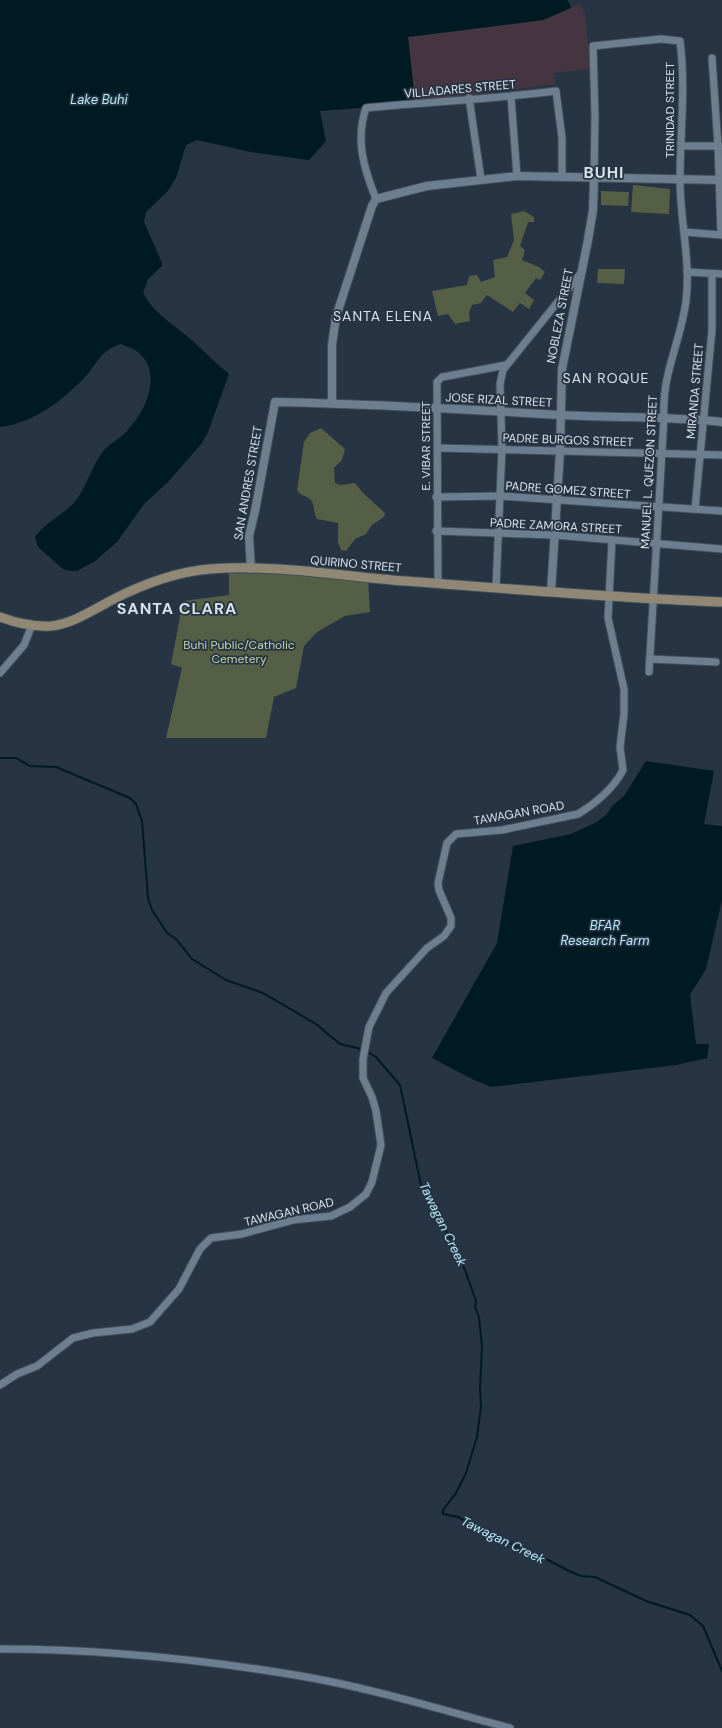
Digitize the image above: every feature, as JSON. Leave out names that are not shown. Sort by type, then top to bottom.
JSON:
[{"type":"main road","name":"QUIRINO STREET","points":[[0,617],[15,622],[32,625],[51,626],[69,621],[129,592],[171,575],[208,569],[251,569],[333,573],[496,588],[654,599],[722,602]]},
{"type":"street","name":"NOBLEZA STREET","points":[[551,592],[560,452],[562,369],[591,222],[594,178],[595,117],[593,46],[660,39],[680,41]]},
{"type":"street","name":"TRINIDAD STREET","points":[[680,41],[682,146],[680,180]]},
{"type":"street","points":[[684,232],[721,234],[720,146],[712,58]]},
{"type":"street","name":"VILLADARES STREET","points":[[376,199],[363,166],[360,147],[362,119],[366,108],[469,98],[511,97],[556,91],[562,138],[562,177]]},
{"type":"street","points":[[511,97],[517,176]]},
{"type":"street","points":[[469,98],[481,179]]},
{"type":"street","points":[[682,146],[720,146]]},
{"type":"street","points":[[332,403],[332,345],[336,317],[372,206],[376,199],[427,186],[517,176],[721,180]]},
{"type":"street","name":"MANUEL L. QUEZON STREET","points":[[649,672],[664,417],[663,400],[665,382],[683,316],[687,272],[680,180]]},
{"type":"street","points":[[687,272],[722,274]]},
{"type":"street","points":[[496,588],[502,448],[500,384],[503,370],[539,327],[563,293],[581,273]]},
{"type":"street","name":"MIRANDA STREET","points":[[695,509],[712,330],[712,274]]},
{"type":"street","name":"E. VIBAR STREET","points":[[438,583],[436,531],[438,448],[437,385],[442,377],[481,368],[506,365]]},
{"type":"street","name":"JOSE RIZAL STREET","points":[[275,402],[332,403],[438,409],[502,410],[560,415],[664,417],[722,422]]},
{"type":"street","name":"SAN ANDRES STREET","points":[[251,569],[249,536],[275,402]]},
{"type":"street","name":"PADRE BURGOS STREET","points":[[438,448],[502,448],[560,452],[722,455]]},
{"type":"street","name":"PADRE GOMEZ STREET","points":[[436,497],[500,496],[658,508],[722,511]]},
{"type":"street","name":"PADRE ZAMORA STREET","points":[[436,531],[554,535],[722,549]]},
{"type":"street","name":"TAWAGAN ROAD","points":[[0,1385],[17,1374],[37,1366],[73,1338],[93,1333],[132,1329],[150,1322],[179,1290],[200,1249],[211,1238],[242,1234],[293,1220],[331,1216],[350,1208],[363,1197],[372,1182],[381,1145],[372,1097],[363,1078],[363,1060],[369,1027],[384,996],[427,948],[444,936],[451,926],[451,918],[439,890],[438,883],[447,843],[456,834],[502,830],[578,814],[602,796],[620,776],[624,766],[620,746],[624,714],[624,689],[608,618],[612,540]]},
{"type":"street","points":[[0,673],[24,645],[32,625]]},
{"type":"street","points":[[650,659],[716,662]]},
{"type":"street","points":[[0,1649],[118,1652],[296,1675],[414,1701],[510,1728]]},
{"type":"shaded area","points":[[580,4],[585,13],[591,69],[554,73],[556,84],[410,102],[415,100],[408,37],[543,20]]},
{"type":"green space","points":[[633,185],[670,189],[669,214],[631,212]]},
{"type":"green space","points":[[601,191],[629,192],[628,206],[601,205]]},
{"type":"green space","points":[[524,211],[534,217],[534,222],[528,222],[520,246],[525,250],[522,260],[539,267],[545,272],[540,280],[536,278],[525,293],[534,300],[529,309],[520,303],[513,312],[487,295],[481,303],[472,305],[469,313],[470,321],[455,324],[448,314],[438,316],[432,291],[467,285],[469,276],[477,275],[481,282],[495,277],[493,260],[507,257],[514,240],[511,214]]},
{"type":"green space","points":[[598,269],[625,269],[624,284],[597,283]]},
{"type":"green space","points":[[321,428],[345,449],[342,460],[334,468],[335,483],[340,485],[355,483],[363,493],[385,513],[384,517],[372,525],[366,534],[355,539],[346,551],[341,550],[338,542],[338,523],[317,519],[311,500],[297,490],[304,442],[310,433]]},
{"type":"green space","name":"Buhi Public/Catholic Cemetery","points":[[229,573],[304,574],[368,579],[370,612],[345,616],[317,632],[304,646],[296,688],[274,697],[266,738],[166,738],[182,668],[171,664],[183,601],[229,595]]},
{"type":"water","name":"Lake Buhi","points":[[0,0],[568,0],[571,8],[543,20],[408,37],[415,101],[385,106],[320,111],[326,141],[309,160],[251,152],[197,140],[186,145],[176,178],[167,192],[146,212],[144,222],[162,266],[148,279],[143,293],[157,312],[187,336],[229,374],[208,432],[202,443],[169,481],[144,504],[117,542],[95,561],[77,571],[63,569],[38,547],[35,537],[47,524],[72,505],[77,499],[101,454],[134,423],[145,404],[150,384],[150,374],[148,364],[138,352],[121,344],[115,346],[109,349],[86,376],[58,402],[25,421],[0,427]]},
{"type":"water","name":"BFAR Research Farm","points":[[646,761],[714,771],[704,824],[722,826],[722,900],[706,969],[690,995],[696,1044],[709,1044],[707,1058],[676,1065],[491,1087],[472,1079],[432,1058],[497,943],[513,846],[571,834],[597,822],[624,796]]},
{"type":"waterway","name":"Tawagan Creek","points":[[0,758],[16,758],[30,766],[56,767],[130,798],[136,804],[142,821],[148,898],[152,910],[167,933],[176,939],[192,959],[226,980],[263,993],[316,1024],[340,1044],[365,1050],[376,1057],[400,1085],[421,1185],[452,1244],[460,1256],[476,1301],[475,1307],[479,1317],[482,1346],[480,1388],[481,1407],[477,1437],[466,1473],[456,1493],[443,1510],[443,1514],[458,1517],[496,1538],[546,1559],[581,1576],[595,1577],[646,1601],[690,1615],[703,1626],[722,1671]]},
{"type":"district","name":"BUHI","points":[[604,172]]},
{"type":"district","name":"SANTA ELENA","points":[[383,316]]},
{"type":"district","name":"SAN ROQUE","points":[[606,378]]},
{"type":"district","name":"SANTA CLARA","points":[[177,608]]}]
